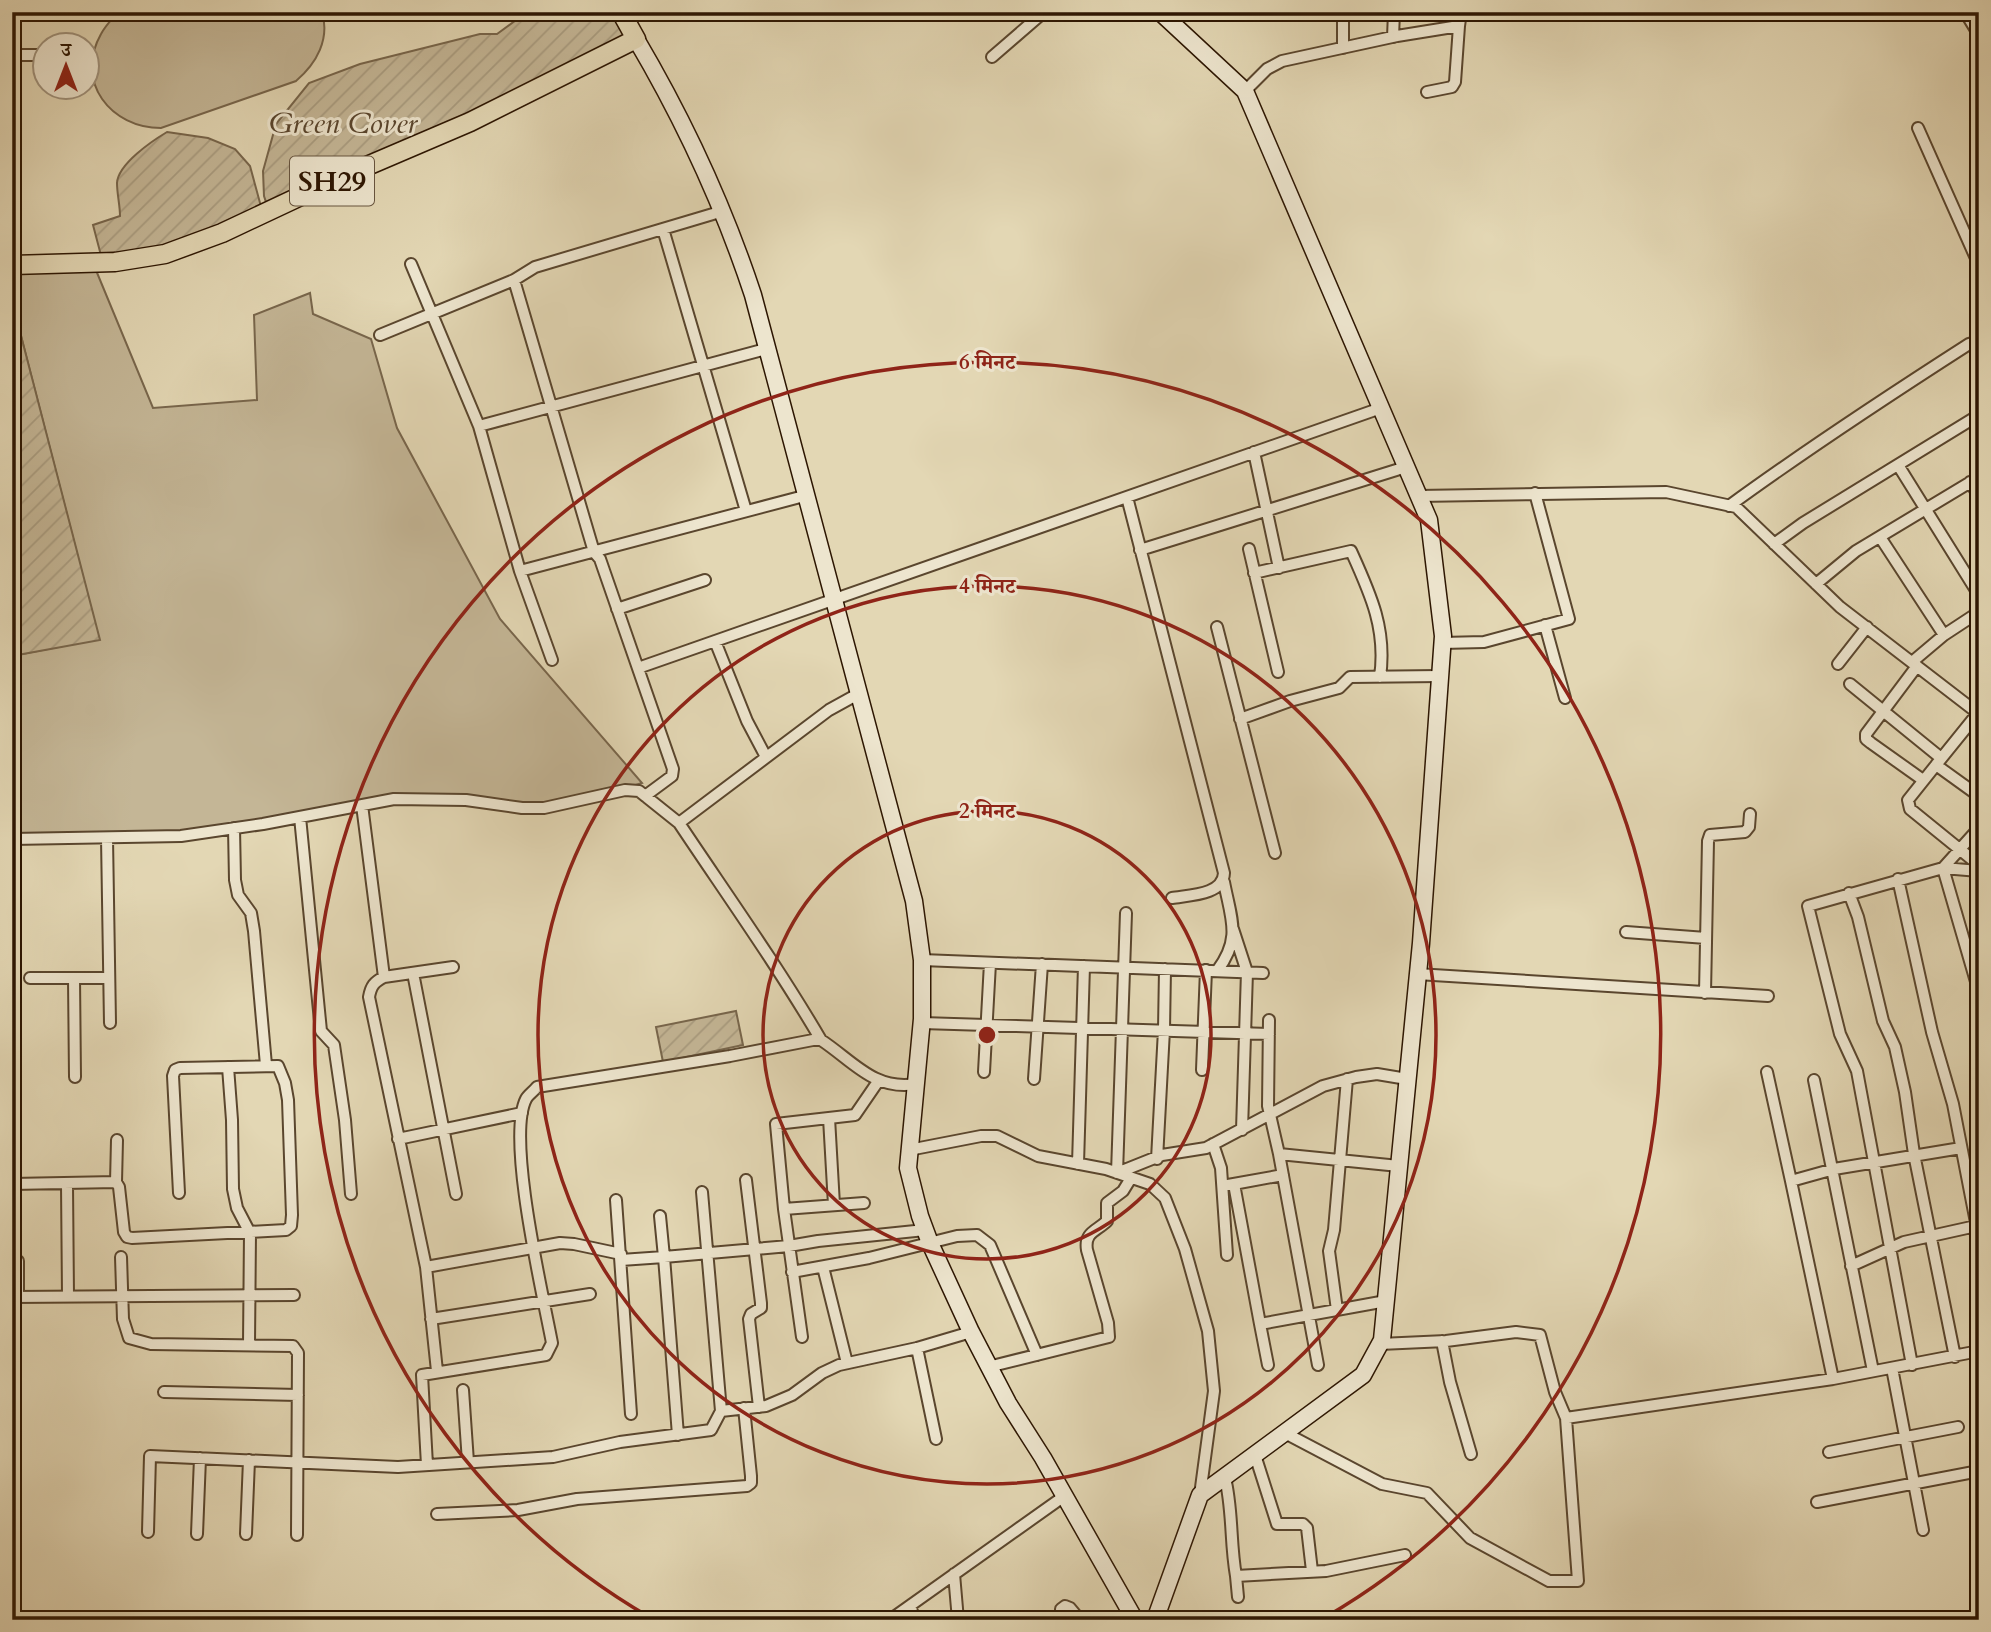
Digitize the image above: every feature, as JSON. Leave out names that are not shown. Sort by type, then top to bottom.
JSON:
[{"type":"main road","points":[[621,12],[636,39]]},
{"type":"main road","name":"SH29","points":[[12,265],[115,262],[165,254],[211,238],[339,178],[470,122],[636,39]]},
{"type":"street","points":[[14,12],[14,55],[32,55]]},
{"type":"street","points":[[992,57],[1044,12]]},
{"type":"street","points":[[1160,12],[1245,91],[1429,520],[1442,643],[1418,975],[1380,1344],[1363,1375],[1200,1495]]},
{"type":"street","points":[[1343,12],[1343,48]]},
{"type":"street","points":[[1392,37],[1394,12]]},
{"type":"street","points":[[1427,92],[1452,87],[1455,82],[1461,12]]},
{"type":"street","points":[[1965,12],[1979,35]]},
{"type":"street","points":[[1245,91],[1267,69],[1282,61],[1392,37],[1459,26]]},
{"type":"street","points":[[636,39],[666,88],[709,176],[753,295],[804,496],[914,901],[922,960],[922,1023],[908,1168],[927,1236],[988,1367],[1135,1620]]},
{"type":"street","points":[[1918,128],[1979,265]]},
{"type":"street","points":[[380,335],[514,280],[535,267],[723,211]]},
{"type":"street","points":[[663,229],[746,511]]},
{"type":"street","points":[[411,264],[479,426],[520,571],[552,660]]},
{"type":"street","points":[[514,280],[594,552],[600,559],[673,769],[672,776],[645,796]]},
{"type":"street","points":[[1729,506],[1794,458],[1868,409],[1969,344],[1979,341]]},
{"type":"street","points":[[479,426],[766,349]]},
{"type":"street","points":[[638,668],[1381,408]]},
{"type":"street","points":[[1774,544],[1803,523],[1979,415]]},
{"type":"street","points":[[1254,453],[1279,568]]},
{"type":"street","points":[[1898,465],[1979,595]]},
{"type":"street","points":[[1140,550],[1406,467]]},
{"type":"street","points":[[1816,584],[1856,551],[1975,479],[1979,496]]},
{"type":"street","points":[[1418,495],[1666,492],[1736,508],[1816,584],[1978,713],[1908,800],[1910,809],[1979,865]]},
{"type":"street","points":[[1442,643],[1485,642],[1569,618],[1535,493]]},
{"type":"street","points":[[520,571],[804,496]]},
{"type":"street","points":[[1126,497],[1224,873],[1233,929],[1247,972],[1242,1130]]},
{"type":"street","points":[[1880,537],[1944,635]]},
{"type":"street","points":[[1249,549],[1278,672]]},
{"type":"street","points":[[1254,573],[1351,551],[1374,602],[1378,621],[1380,677]]},
{"type":"street","points":[[617,609],[705,580]]},
{"type":"street","points":[[1923,780],[1866,739],[1867,729],[1915,664],[1944,635],[1979,612]]},
{"type":"street","points":[[1545,625],[1565,698]]},
{"type":"street","points":[[1217,627],[1275,853]]},
{"type":"street","points":[[1838,664],[1867,627]]},
{"type":"street","points":[[715,641],[747,722],[766,757]]},
{"type":"street","points":[[1240,719],[1290,701],[1339,688],[1350,677],[1440,676]]},
{"type":"street","points":[[1850,684],[1979,796]]},
{"type":"street","points":[[679,823],[829,710],[858,694]]},
{"type":"street","points":[[12,839],[181,836],[416,798],[544,808],[625,790],[639,791],[679,823],[776,967],[821,1040],[865,1074],[900,1086],[916,1084]]},
{"type":"street","points":[[362,805],[384,977]]},
{"type":"street","points":[[1705,993],[1708,841],[1710,835],[1745,832],[1749,827],[1750,814]]},
{"type":"street","points":[[300,817],[318,1013],[321,1031],[334,1045],[345,1120],[351,1194]]},
{"type":"street","points":[[234,828],[235,880],[238,895],[251,913],[254,931],[266,1065]]},
{"type":"street","points":[[1943,868],[1979,828]]},
{"type":"street","points":[[107,838],[110,1023]]},
{"type":"street","points":[[1943,868],[1979,992]]},
{"type":"street","points":[[1912,1365],[1857,1071],[1840,1034],[1808,906],[1943,868],[1979,871]]},
{"type":"street","points":[[1898,879],[1932,1032],[1953,1104],[1979,1238]]},
{"type":"street","points":[[1172,898],[1206,892],[1224,882]]},
{"type":"street","points":[[1849,893],[1858,917],[1883,1021],[1895,1047],[1955,1357]]},
{"type":"street","points":[[1117,1173],[1126,913]]},
{"type":"street","points":[[1202,1070],[1203,1031],[1212,971],[1230,951],[1233,929]]},
{"type":"street","points":[[1626,932],[1706,938]]},
{"type":"street","points":[[922,960],[1263,973]]},
{"type":"street","points":[[984,1073],[990,962]]},
{"type":"street","points":[[1034,1079],[1041,964]]},
{"type":"street","points":[[1078,1164],[1084,966]]},
{"type":"street","points":[[438,1371],[426,1267],[369,997],[374,982],[384,977],[453,967]]},
{"type":"street","points":[[1157,1159],[1165,969]]},
{"type":"street","points":[[413,973],[456,1194]]},
{"type":"street","points":[[1418,975],[1768,996]]},
{"type":"street","points":[[30,978],[109,978]]},
{"type":"street","points":[[74,978],[75,1077]]},
{"type":"street","points":[[1269,1020],[1269,1115],[1279,1154],[1318,1365]]},
{"type":"street","points":[[922,1023],[1269,1034]]},
{"type":"street","points":[[427,1465],[422,1375],[546,1354],[552,1343],[521,1173],[522,1113],[526,1098],[537,1087],[821,1040]]},
{"type":"street","points":[[117,1140],[117,1182],[127,1237],[286,1230],[291,1226],[287,1092],[278,1066],[175,1070],[173,1076],[178,1193]]},
{"type":"street","points":[[228,1067],[233,1189],[237,1208],[250,1233],[249,1345]]},
{"type":"street","points":[[1767,1072],[1833,1379]]},
{"type":"street","points":[[1117,1173],[1162,1155],[1206,1147],[1323,1086],[1377,1074],[1408,1079]]},
{"type":"street","points":[[1337,1310],[1329,1251],[1334,1230],[1347,1079]]},
{"type":"street","points":[[802,1337],[784,1209],[776,1124],[855,1115],[879,1080]]},
{"type":"street","points":[[1814,1080],[1873,1371]]},
{"type":"street","points":[[398,1139],[522,1113]]},
{"type":"street","points":[[829,1118],[834,1205]]},
{"type":"street","points":[[909,1150],[981,1136],[997,1136],[1038,1156],[1117,1173],[1150,1184],[1165,1198],[1185,1249],[1208,1331],[1214,1391],[1200,1495],[1154,1620]]},
{"type":"street","points":[[1213,1144],[1228,1185],[1268,1365]]},
{"type":"street","points":[[1791,1181],[1875,1161],[1961,1148]]},
{"type":"street","points":[[1279,1154],[1399,1166]]},
{"type":"street","points":[[1228,1185],[1283,1175]]},
{"type":"street","points":[[988,1367],[1098,1341],[1110,1335],[1087,1251],[1087,1240],[1092,1231],[1107,1220],[1107,1203],[1123,1191],[1131,1178]]},
{"type":"street","points":[[746,1180],[761,1303],[761,1308],[751,1314],[749,1326],[759,1407]]},
{"type":"street","points":[[12,1184],[117,1182]]},
{"type":"street","points":[[67,1185],[68,1295]]},
{"type":"street","points":[[1227,1255],[1228,1185]]},
{"type":"street","points":[[148,1532],[150,1456],[398,1467],[552,1457],[620,1442],[711,1430],[721,1411],[702,1192]]},
{"type":"street","points":[[616,1200],[631,1414]]},
{"type":"street","points":[[784,1209],[863,1203]]},
{"type":"street","points":[[660,1216],[678,1434]]},
{"type":"street","points":[[1851,1266],[1880,1254],[1889,1247],[1976,1226]]},
{"type":"street","points":[[426,1267],[560,1243],[574,1244],[621,1257],[664,1257],[970,1234],[984,1239],[990,1245],[1037,1356]]},
{"type":"street","points":[[792,1272],[823,1267],[927,1236]]},
{"type":"street","points":[[121,1257],[121,1295],[125,1331],[129,1338],[151,1344],[293,1346],[298,1353],[297,1535]]},
{"type":"street","points":[[18,1261],[15,1296],[294,1295]]},
{"type":"street","points":[[823,1267],[847,1363]]},
{"type":"street","points":[[431,1319],[590,1294]]},
{"type":"street","points":[[1260,1324],[1386,1301]]},
{"type":"street","points":[[721,1411],[759,1407],[792,1395],[822,1373],[847,1363],[917,1348],[971,1332]]},
{"type":"street","points":[[1285,1433],[1382,1484],[1427,1493],[1470,1538],[1549,1581],[1578,1581],[1566,1418],[1555,1392],[1540,1335],[1516,1332],[1442,1341],[1380,1344]]},
{"type":"street","points":[[1442,1341],[1450,1382],[1471,1454]]},
{"type":"street","points":[[917,1348],[936,1439]]},
{"type":"street","points":[[1566,1418],[1833,1379],[1979,1351]]},
{"type":"street","points":[[1892,1368],[1923,1530]]},
{"type":"street","points":[[463,1390],[468,1462]]},
{"type":"street","points":[[164,1392],[298,1395]]},
{"type":"street","points":[[437,1514],[518,1510],[577,1499],[747,1486],[751,1483],[751,1476],[744,1408]]},
{"type":"street","points":[[1829,1452],[1958,1427]]},
{"type":"street","points":[[1255,1455],[1277,1524],[1303,1524],[1307,1528],[1312,1571]]},
{"type":"street","points":[[197,1534],[200,1458]]},
{"type":"street","points":[[246,1534],[249,1460]]},
{"type":"street","points":[[1818,1502],[1979,1471]]},
{"type":"street","points":[[1225,1478],[1238,1597]]},
{"type":"street","points":[[894,1617],[1063,1497]]},
{"type":"street","points":[[1236,1576],[1312,1571],[1405,1555]]},
{"type":"street","points":[[954,1574],[958,1620]]},
{"type":"street","points":[[911,1605],[913,1620]]},
{"type":"street","points":[[1060,1620],[1060,1609],[1065,1606],[1080,1620]]},
{"type":"green space","points":[[118,12],[322,12],[324,32],[316,58],[296,81],[161,128],[143,126],[127,120],[113,111],[102,99],[102,33]]},
{"type":"green space","name":"Green Cover","points":[[527,12],[621,12],[636,39],[269,211],[264,196],[263,171],[276,124],[309,83],[360,64],[480,34],[497,34]]},
{"type":"green space","name":"Green Cover","points":[[167,132],[208,138],[235,149],[250,166],[263,214],[222,234],[103,263],[93,225],[120,216],[117,183],[123,168]]},
{"type":"green space","points":[[93,263],[153,408],[257,400],[254,315],[310,293],[313,314],[371,339],[397,428],[500,619],[642,783],[588,800],[531,808],[407,796],[246,826],[154,836],[12,837],[12,656],[99,639],[12,301],[12,265]]},
{"type":"green space","points":[[12,301],[100,640],[12,656]]},
{"type":"green space","points":[[736,1011],[743,1045],[663,1062],[656,1027]]}]
